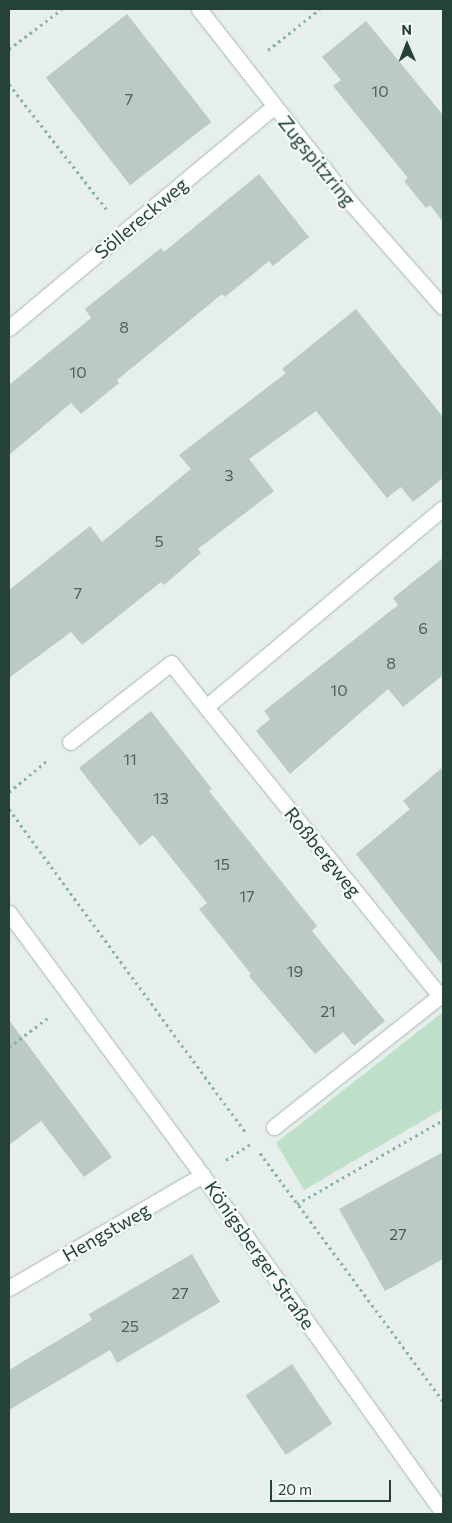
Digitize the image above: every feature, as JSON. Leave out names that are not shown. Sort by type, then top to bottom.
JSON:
[{"type":"street","name":"Zugspitzring","points":[[199,9],[273,107],[350,202],[443,307]]},
{"type":"street","name":"Söllereckweg","points":[[9,328],[273,107]]},
{"type":"street","points":[[206,707],[443,508]]},
{"type":"street","name":"Roßbergweg","points":[[70,742],[171,663],[442,995],[274,1127]]},
{"type":"street","name":"Königsberger Straße","points":[[9,913],[202,1175],[443,1513]]},
{"type":"street","name":"Hengstweg","points":[[9,1288],[202,1175]]},
{"type":"path","points":[[9,49],[62,9]]},
{"type":"path","points":[[244,68],[320,9]]},
{"type":"path","points":[[9,84],[124,232]]},
{"type":"path","points":[[9,792],[70,742]]},
{"type":"path","points":[[9,809],[443,1401]]},
{"type":"path","points":[[9,1047],[72,1000]]},
{"type":"path","points":[[298,1204],[443,1120]]},
{"type":"green space","points":[[443,1012],[443,1109],[304,1190],[276,1143]]},
{"type":"building","points":[[127,14],[211,122],[130,185],[46,77]]},
{"type":"building","points":[[366,21],[443,115],[443,222],[430,205],[426,208],[404,181],[408,178],[333,86],[341,80],[322,57]]},
{"type":"building","points":[[259,174],[309,237],[273,266],[269,261],[225,297],[222,294],[117,380],[119,383],[81,414],[71,403],[9,455],[9,385],[91,318],[85,309],[161,248],[164,252]]},
{"type":"building","points":[[356,309],[443,417],[443,478],[413,502],[401,487],[387,498],[316,411],[249,459],[274,491],[198,549],[201,553],[164,585],[161,582],[82,645],[71,632],[9,678],[9,590],[90,526],[102,542],[191,469],[179,455],[286,373],[282,369]]},
{"type":"building","points":[[443,558],[443,675],[403,707],[388,689],[290,774],[256,731],[270,719],[264,711],[398,605],[393,598]]},
{"type":"building","points":[[151,711],[212,789],[209,791],[317,926],[312,931],[385,1021],[354,1046],[343,1032],[315,1054],[249,976],[251,974],[199,909],[207,903],[153,835],[140,846],[79,768]]},
{"type":"building","points":[[443,767],[443,966],[356,854],[410,809],[403,801]]},
{"type":"building","points":[[9,1020],[112,1157],[84,1177],[41,1121],[9,1145]]},
{"type":"building","points":[[443,1152],[443,1259],[385,1291],[339,1209]]},
{"type":"building","points":[[192,1254],[220,1302],[117,1363],[110,1350],[9,1410],[9,1370],[92,1320],[89,1314]]},
{"type":"building","points":[[292,1364],[332,1424],[286,1455],[246,1395]]}]
